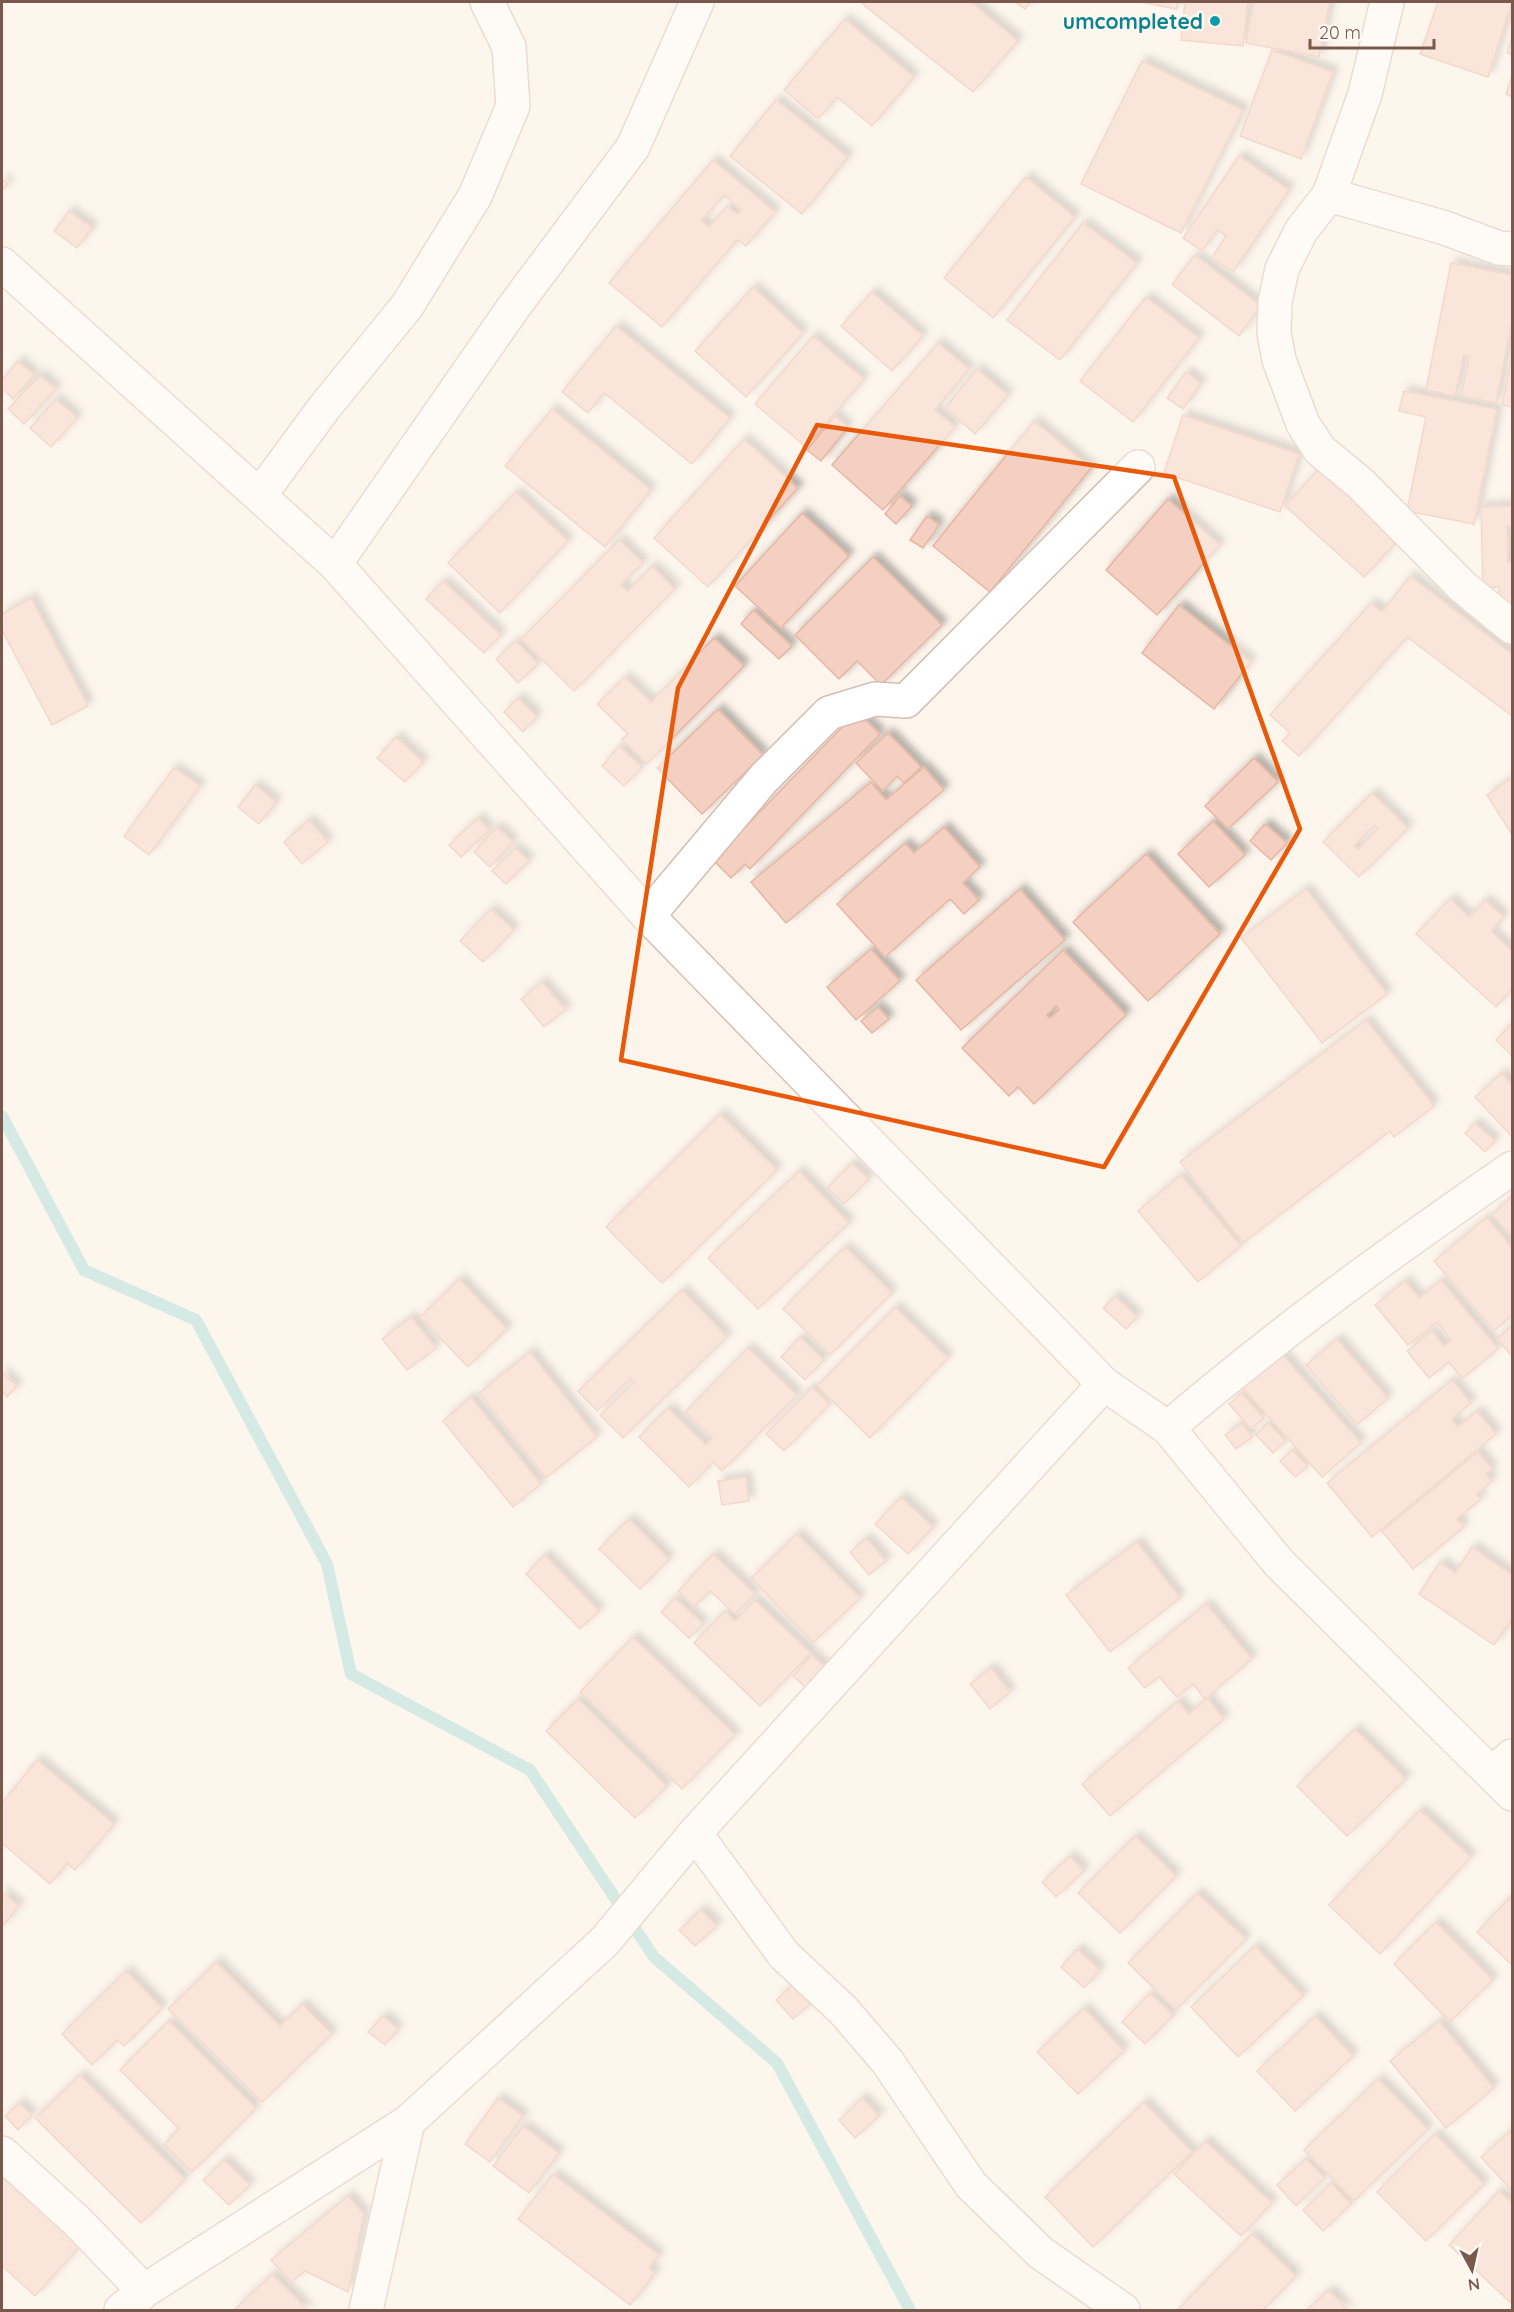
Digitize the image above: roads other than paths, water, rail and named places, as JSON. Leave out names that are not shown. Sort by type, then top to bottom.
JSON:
[{"type":"street","points":[[260,495],[324,408],[408,306],[476,196],[513,106],[509,47],[487,2]]},
{"type":"street","points":[[335,564],[513,308],[633,147],[697,2]]},
{"type":"street","points":[[1387,2],[1365,94],[1329,195],[1301,231],[1282,269],[1275,302],[1274,333],[1279,360],[1303,424],[1320,450],[1360,483],[1463,587],[1512,627]]},
{"type":"street","points":[[1329,195],[1442,228],[1499,248],[1512,249]]},
{"type":"street","points":[[2,264],[335,564],[648,916],[1104,1384],[1168,1428],[1279,1563],[1506,1774]]},
{"type":"street","points":[[648,916],[764,778],[829,713],[875,699],[906,701],[1138,467]]},
{"type":"street","points":[[1168,1428],[1221,1383],[1388,1254],[1512,1168]]},
{"type":"street","points":[[2,2153],[78,2222],[132,2301],[408,2122],[605,1941],[694,1833],[1104,1384]]},
{"type":"street","points":[[694,1833],[784,1955],[843,2010],[887,2061],[971,2185],[1041,2253],[1123,2310]]},
{"type":"street","points":[[366,2310],[408,2122]]},
{"type":"waterway","points":[[2,1116],[84,1270],[196,1320],[327,1564],[351,1674],[530,1770],[654,1957],[777,2063],[910,2310]]},
{"type":"place","name":"umcompleted","points":[[1215,21]]}]
